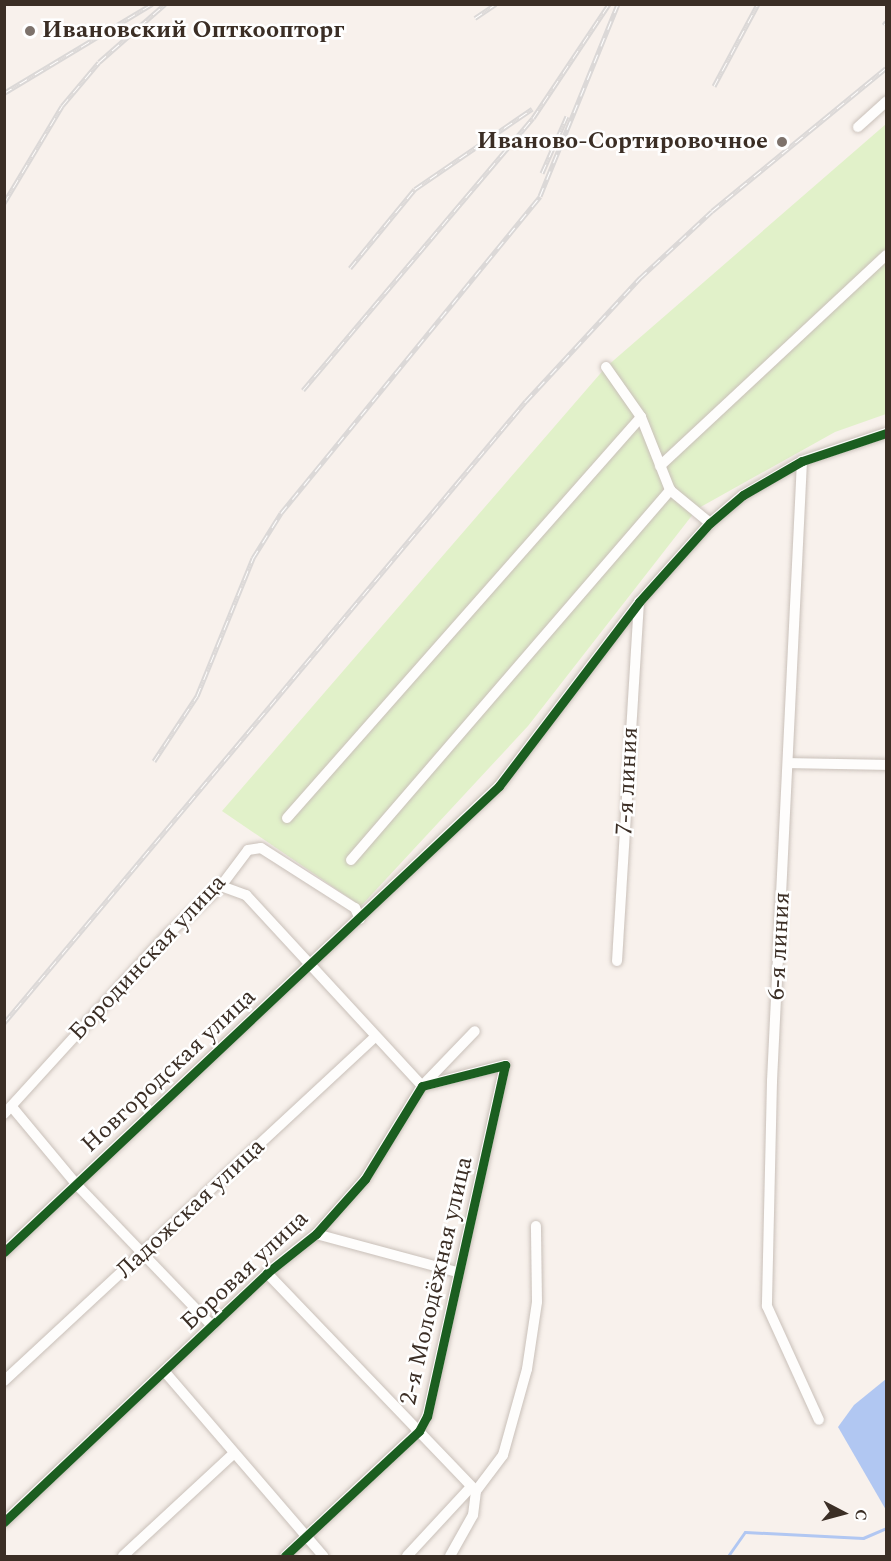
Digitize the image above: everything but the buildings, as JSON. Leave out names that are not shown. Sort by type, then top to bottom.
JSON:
[{"type":"street","points":[[858,127],[886,102]]},
{"type":"street","points":[[660,466],[886,255]]},
{"type":"street","points":[[606,367],[640,417],[670,490],[710,523]]},
{"type":"street","points":[[287,818],[640,417]]},
{"type":"street","name":"Новгородская улица","points":[[4,1252],[499,786],[639,602],[710,523],[743,495],[802,461],[886,433]]},
{"type":"street","name":"6-я линия","points":[[802,461],[790,763],[772,1081],[767,1306],[819,1420]]},
{"type":"street","points":[[351,860],[670,490]]},
{"type":"street","name":"7-я линия","points":[[617,961],[639,602]]},
{"type":"street","points":[[790,763],[886,765]]},
{"type":"street","name":"Бородинская улица","points":[[8,1111],[168,934],[221,886],[241,855],[261,848],[355,908],[360,919]]},
{"type":"street","points":[[221,886],[246,895],[309,967],[422,1086]]},
{"type":"street","name":"Боровая улица","points":[[4,1522],[267,1273],[315,1234],[365,1179],[422,1086],[475,1031]]},
{"type":"street","name":"Ладожская улица","points":[[4,1381],[145,1253],[375,1036]]},
{"type":"street","name":"2-я Молодёжная улица","points":[[285,1557],[419,1431],[427,1416],[456,1272],[505,1065],[422,1086]]},
{"type":"street","points":[[8,1111],[212,1326]]},
{"type":"street","points":[[407,1557],[503,1455],[527,1369],[537,1302],[536,1226]]},
{"type":"street","points":[[315,1234],[456,1272]]},
{"type":"street","points":[[267,1273],[419,1431],[472,1490],[472,1515],[450,1557]]},
{"type":"street","points":[[165,1372],[232,1455],[323,1557]]},
{"type":"street","points":[[123,1557],[232,1455]]},
{"type":"green space","points":[[886,124],[886,414],[835,432],[697,509],[528,726],[361,906],[222,811],[606,367]]},
{"type":"water","points":[[886,1379],[886,1510],[838,1427],[854,1405]]},
{"type":"waterway","points":[[728,1556],[745,1532],[863,1538],[886,1528]]},
{"type":"railway","points":[[4,93],[152,4]]},
{"type":"railway","points":[[4,203],[62,106],[99,62],[165,4]]},
{"type":"railway","points":[[475,18],[496,4]]},
{"type":"railway","points":[[303,390],[533,118],[609,4]]},
{"type":"railway","points":[[154,761],[197,696],[253,558],[281,513],[540,196],[618,4]]},
{"type":"railway","points":[[714,86],[758,4]]},
{"type":"railway","points":[[4,1023],[526,401],[640,278],[712,211],[886,68]]},
{"type":"railway","points":[[350,268],[415,189],[532,109]]},
{"type":"railway","points":[[542,173],[567,116]]},
{"type":"cycle path","points":[[4,1252],[499,786],[639,602],[710,523],[743,495],[802,461],[886,433]]},
{"type":"cycle path","points":[[4,1522],[267,1273],[316,1234],[365,1179],[422,1086],[505,1065],[427,1416],[419,1431],[285,1556]]},
{"type":"place","name":"Ивановский Опткоопторг","points":[[30,31]]},
{"type":"place","name":"Иваново-Сортировочное","points":[[782,142]]}]
